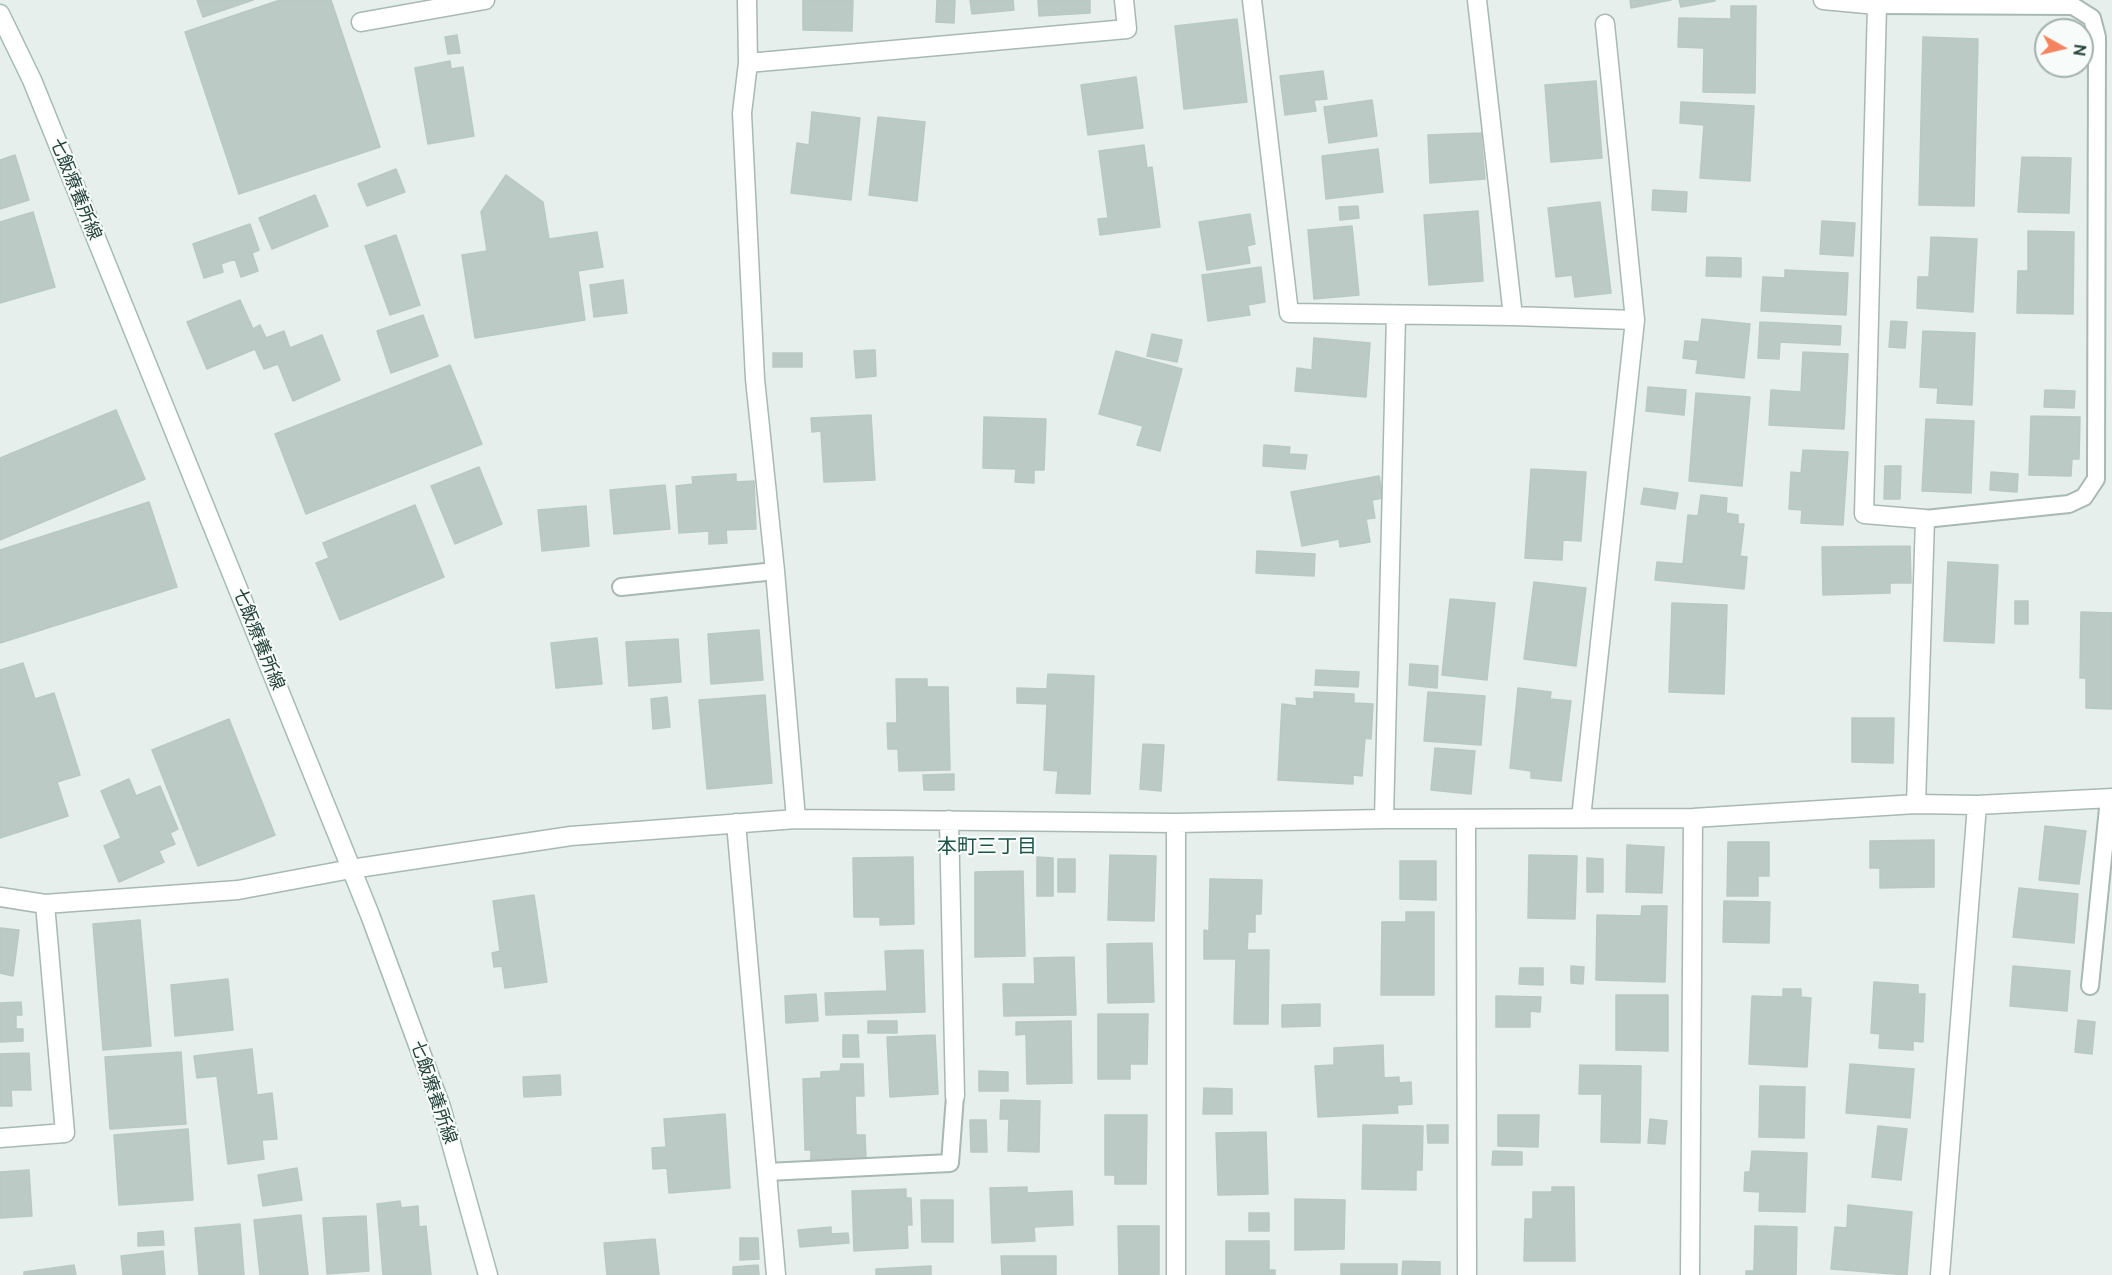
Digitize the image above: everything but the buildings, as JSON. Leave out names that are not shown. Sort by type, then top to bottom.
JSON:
[{"type":"street","points":[[361,22],[485,0]]},
{"type":"street","points":[[747,0],[748,63],[742,113],[755,379],[775,571],[796,819]]},
{"type":"street","points":[[748,63],[1126,29],[1124,0]]},
{"type":"street","points":[[1252,0],[1290,313],[1635,320]]},
{"type":"street","points":[[1478,0],[1513,316]]},
{"type":"street","points":[[1823,0],[1877,5],[1864,514],[1925,519],[1916,804]]},
{"type":"street","name":"七飯療養所線","points":[[0,14],[32,80],[351,869],[441,1107],[488,1275]]},
{"type":"street","points":[[1581,818],[1635,320],[1605,24]]},
{"type":"street","points":[[1384,819],[1396,315]]},
{"type":"street","points":[[0,897],[45,903],[238,890],[351,869],[571,836],[796,819],[1176,823],[1384,819],[1693,818],[1916,804],[1977,805],[2110,798]]},
{"type":"street","points":[[1940,1275],[1977,805]]},
{"type":"street","points":[[1690,1275],[1693,818]]},
{"type":"street","points":[[1466,819],[1467,1275]]},
{"type":"street","points":[[949,820],[955,1096]]},
{"type":"street","points":[[736,823],[776,1275]]},
{"type":"street","points":[[1176,823],[1176,1275]]},
{"type":"street","points":[[0,1138],[65,1133],[45,903]]},
{"type":"lane","points":[[1877,5],[2073,6],[2092,18],[2097,37],[2096,479],[2084,497],[2069,504],[1925,519]]},
{"type":"lane","points":[[621,586],[775,571]]},
{"type":"lane","points":[[2090,986],[2110,798]]},
{"type":"lane","points":[[767,1172],[950,1163],[955,1096]]},
{"type":"district","name":"本町三丁目","points":[[987,846]]}]
